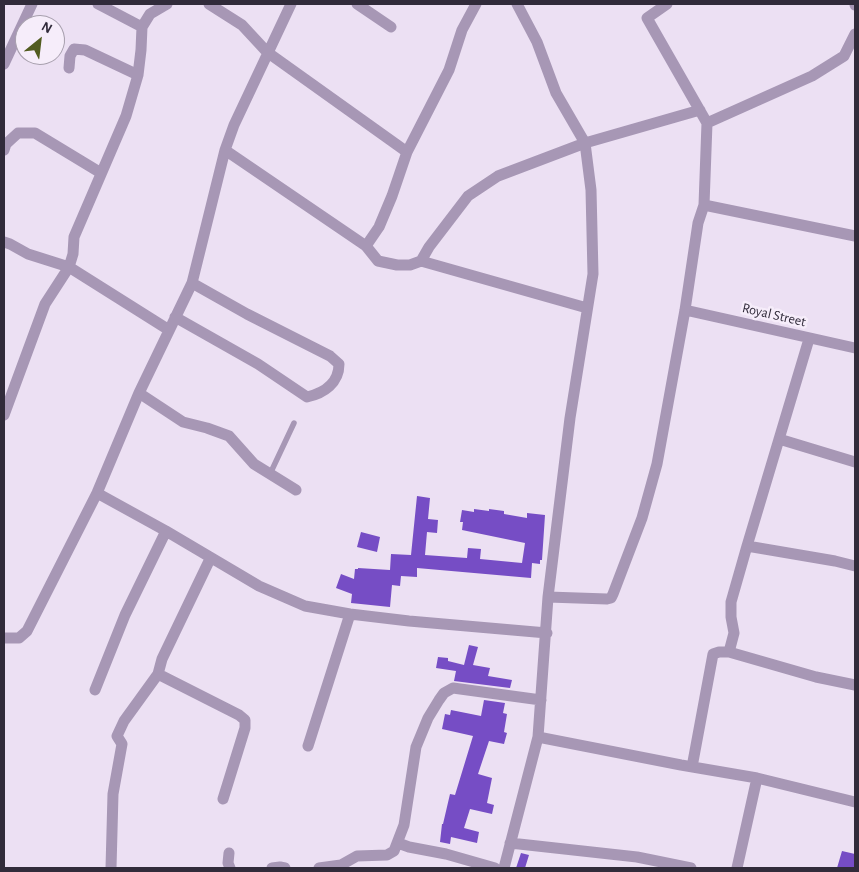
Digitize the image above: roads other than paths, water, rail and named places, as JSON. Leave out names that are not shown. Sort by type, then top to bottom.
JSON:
[{"type":"street","points":[[4,64],[32,4]]},
{"type":"street","points":[[98,4],[142,26]]},
{"type":"street","points":[[4,415],[45,304],[68,267],[73,254],[74,237],[126,116],[138,76],[142,26],[150,14],[167,4]]},
{"type":"street","points":[[209,4],[242,25],[267,52],[407,152]]},
{"type":"street","points":[[4,638],[19,638],[26,631],[97,493],[139,393],[192,283],[225,150],[234,125],[290,4]]},
{"type":"street","points":[[358,4],[391,27]]},
{"type":"street","points":[[366,246],[379,227],[407,152],[449,70],[462,30],[476,4]]},
{"type":"street","points":[[504,868],[538,737],[547,634],[548,597],[570,418],[592,274],[591,190],[585,143],[556,93],[537,42],[517,4]]},
{"type":"street","points":[[548,597],[611,598],[642,518],[657,464],[686,310],[698,222],[704,205],[706,123],[658,41],[647,18],[667,4]]},
{"type":"street","points":[[706,123],[812,76],[844,56],[854,43]]},
{"type":"street","points":[[69,68],[70,56],[74,50],[86,50],[138,76]]},
{"type":"street","points":[[421,261],[429,247],[468,196],[498,176],[585,143],[700,110]]},
{"type":"street","points":[[4,150],[6,144],[18,133],[35,133],[101,173]]},
{"type":"street","points":[[225,150],[366,246],[378,261],[397,265],[410,265],[421,261],[587,308]]},
{"type":"street","points":[[704,205],[855,236]]},
{"type":"street","points":[[4,242],[28,254],[68,267],[169,330]]},
{"type":"street","points":[[175,317],[258,364],[307,397],[319,394],[332,383],[339,370],[339,364],[330,356],[247,314],[192,283]]},
{"type":"street","name":"Royal Street","points":[[686,310],[808,339],[855,348]]},
{"type":"street","points":[[729,652],[734,633],[731,602],[808,339]]},
{"type":"street","points":[[139,393],[184,422],[229,436],[254,464],[296,490]]},
{"type":"street","points":[[779,439],[855,462]]},
{"type":"street","points":[[97,493],[259,586],[305,606],[350,614],[547,634]]},
{"type":"street","points":[[95,690],[125,615],[166,531]]},
{"type":"street","points":[[747,546],[855,566]]},
{"type":"street","points":[[111,868],[113,794],[122,744],[117,736],[124,721],[158,674],[162,659],[210,559]]},
{"type":"street","points":[[308,746],[350,614]]},
{"type":"street","points":[[692,767],[713,654],[729,652],[816,677],[855,685]]},
{"type":"street","points":[[158,674],[239,715],[245,720],[245,728],[223,799]]},
{"type":"street","points":[[319,868],[341,865],[357,856],[388,855],[394,851],[404,826],[416,747],[428,718],[444,693],[453,688],[541,700]]},
{"type":"street","points":[[538,737],[757,778],[855,802]]},
{"type":"street","points":[[737,868],[757,778]]},
{"type":"street","points":[[398,843],[495,868]]},
{"type":"street","points":[[510,843],[637,857],[691,868]]},
{"type":"street","points":[[229,854],[228,863],[230,868]]},
{"type":"street","points":[[272,868],[280,866],[285,868]]},
{"type":"lane","points":[[270,474],[294,424]]}]
